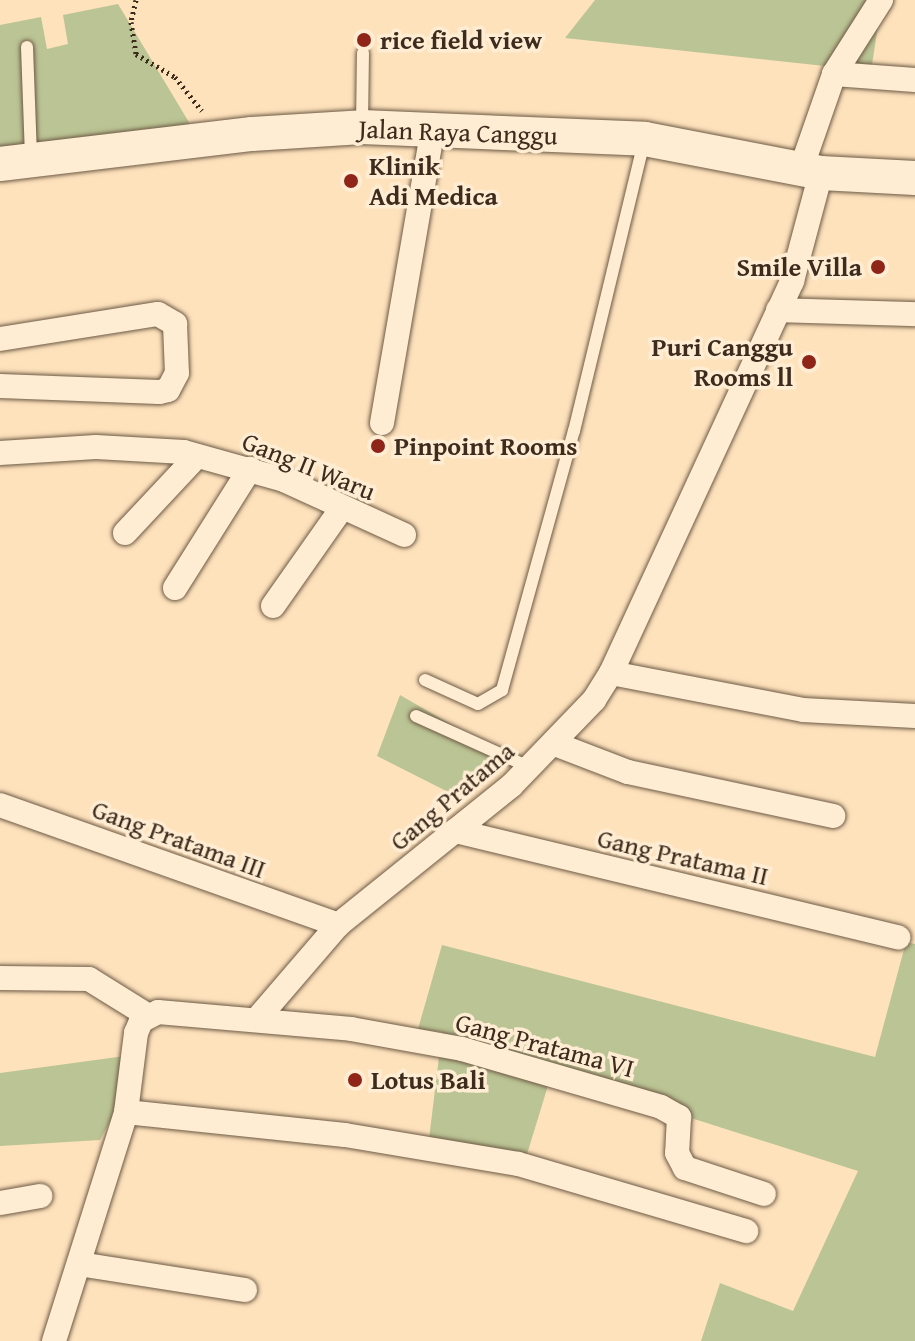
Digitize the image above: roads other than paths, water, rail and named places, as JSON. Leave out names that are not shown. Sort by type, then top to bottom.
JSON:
[{"type":"main road","name":"Jalan Raya Canggu","points":[[16,162],[204,140],[362,127],[645,139],[681,136],[811,171],[915,178]]},
{"type":"street","name":"Gang Pratama","points":[[258,1018],[338,925],[531,768],[555,744],[611,673],[778,310],[802,247],[811,171],[834,74],[881,0]]},
{"type":"street","points":[[834,74],[915,80]]},
{"type":"street","points":[[382,423],[433,129]]},
{"type":"street","points":[[778,310],[915,314]]},
{"type":"street","points":[[0,339],[158,314],[175,324],[177,335],[177,373],[168,390],[0,386]]},
{"type":"street","name":"Gang II Waru","points":[[0,453],[96,447],[197,456],[250,469],[404,535]]},
{"type":"street","points":[[125,533],[197,456]]},
{"type":"street","points":[[175,588],[250,469]]},
{"type":"street","points":[[273,606],[342,508]]},
{"type":"street","points":[[611,673],[803,710],[915,716]]},
{"type":"street","points":[[555,744],[628,772],[833,816]]},
{"type":"street","name":"Gang Pratama III","points":[[0,805],[338,925]]},
{"type":"street","name":"Gang Pratama II","points":[[455,831],[898,937]]},
{"type":"street","points":[[0,978],[89,979],[147,1015],[258,1018]]},
{"type":"street","points":[[54,1341],[126,1112],[136,1033],[147,1015]]},
{"type":"street","name":"Gang Pratama VI","points":[[258,1018],[462,1049],[661,1107],[679,1117],[677,1153],[685,1168],[764,1194]]},
{"type":"street","points":[[126,1112],[345,1135],[518,1164],[746,1231]]},
{"type":"street","points":[[0,1203],[40,1196]]},
{"type":"street","points":[[79,1264],[245,1290]]},
{"type":"lane","points":[[16,162],[27,47]]},
{"type":"lane","points":[[362,127],[363,53]]},
{"type":"lane","points":[[425,680],[478,704],[502,690],[574,431],[645,139]]},
{"type":"lane","points":[[416,716],[531,768]]},
{"type":"place","name":"rice field view","points":[[364,40]]},
{"type":"place","name":"Klinik Adi Medica","points":[[351,181]]},
{"type":"place","name":"Smile Villa","points":[[878,267]]},
{"type":"place","name":"Puri Canggu Rooms ll","points":[[809,362]]},
{"type":"place","name":"Pinpoint Rooms","points":[[378,446]]},
{"type":"place","name":"Lotus Bali","points":[[355,1080]]}]
